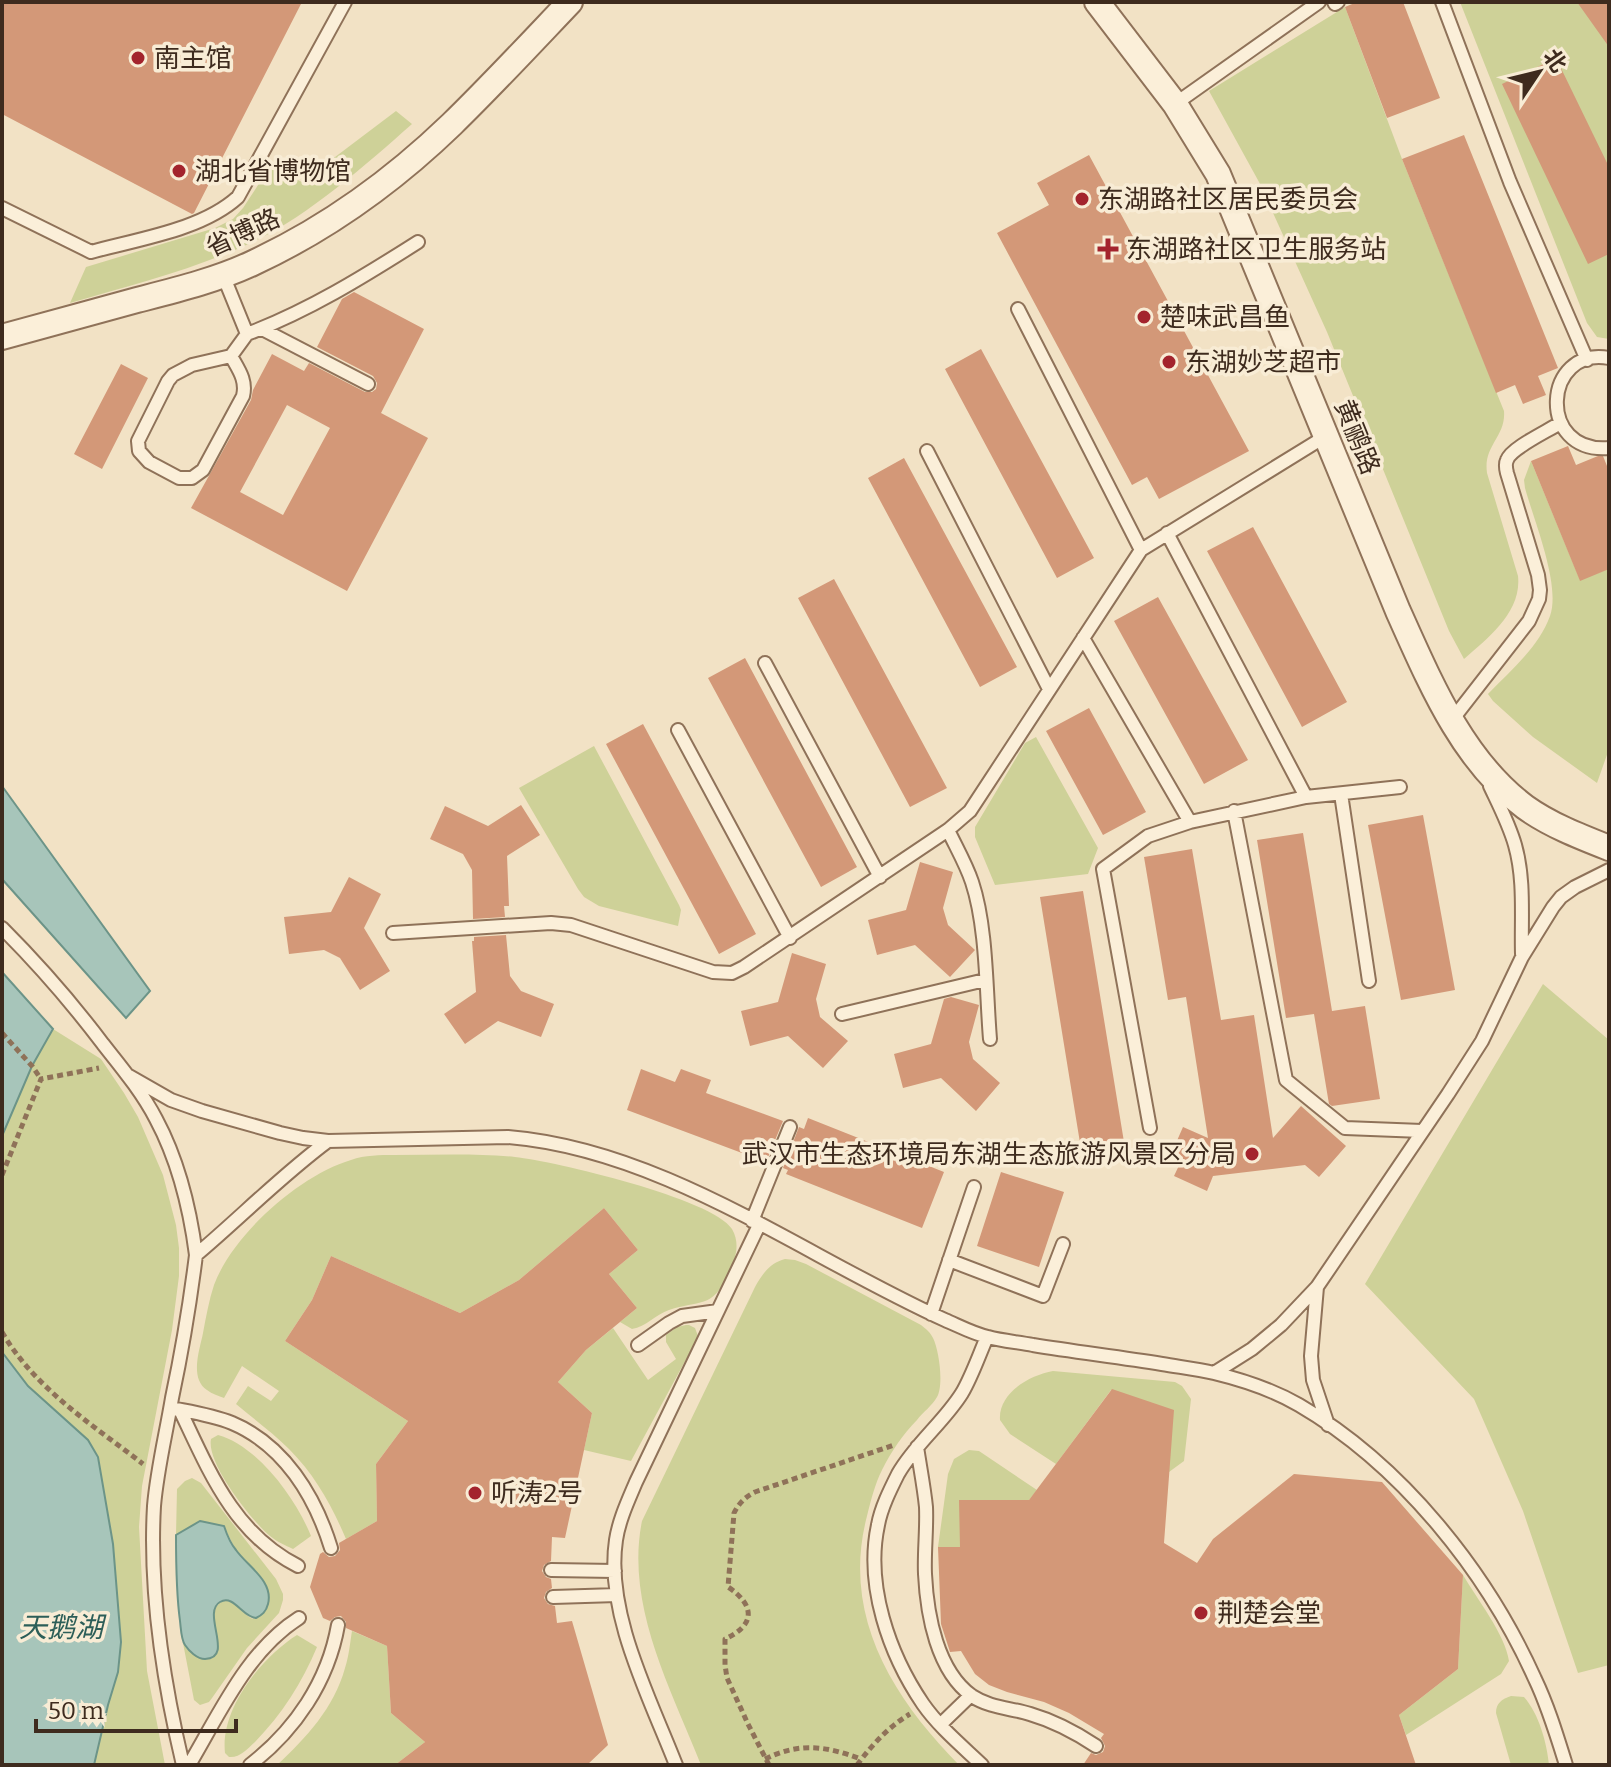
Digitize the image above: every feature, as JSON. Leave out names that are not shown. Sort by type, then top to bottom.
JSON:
[{"type":"street","name":"省博路","points":[[2,337],[223,275],[293,242],[368,194],[417,156],[570,2]]},
{"type":"street","name":"黄鹂路","points":[[1097,2],[1175,104],[1218,174],[1417,653],[1452,720],[1481,765],[1527,809],[1609,848]]},
{"type":"lane","points":[[2,208],[91,252],[186,226],[216,214],[238,197],[345,2]]},
{"type":"lane","points":[[1175,104],[1319,2]]},
{"type":"lane","points":[[1442,2],[1510,182],[1587,360]]},
{"type":"lane","points":[[231,356],[243,378],[243,396],[203,470],[192,478],[184,479],[149,462],[139,451],[138,441],[168,381],[184,368],[231,356],[247,334],[334,294],[418,242]]},
{"type":"lane","points":[[223,275],[247,334]]},
{"type":"lane","points":[[1018,309],[1141,550]]},
{"type":"lane","points":[[262,329],[368,384]]},
{"type":"lane","points":[[1609,358],[1587,360],[1573,367],[1562,378],[1556,409],[1560,423],[1570,436],[1583,445],[1609,448]]},
{"type":"lane","points":[[1452,720],[1529,621],[1539,599],[1538,575],[1506,463],[1515,450],[1560,423]]},
{"type":"lane","points":[[393,933],[551,923],[571,925],[713,972],[732,973],[744,967],[880,877],[970,811],[1141,550],[1326,436]]},
{"type":"lane","points":[[927,451],[1049,689]]},
{"type":"lane","points":[[1167,533],[1306,797]]},
{"type":"lane","points":[[1083,638],[1190,822]]},
{"type":"lane","points":[[765,663],[880,877]]},
{"type":"lane","points":[[678,730],[790,938]]},
{"type":"lane","points":[[1481,765],[1516,848],[1523,900],[1522,957]]},
{"type":"lane","points":[[1150,1128],[1103,869],[1148,836],[1190,822],[1306,797],[1400,787]]},
{"type":"lane","points":[[1341,794],[1369,981]]},
{"type":"lane","points":[[1234,811],[1286,1080],[1345,1128],[1422,1131]]},
{"type":"lane","points":[[948,830],[977,901],[990,1039]]},
{"type":"lane","points":[[1214,1373],[1252,1349],[1281,1325],[1317,1287],[1482,1041],[1522,957],[1561,897],[1609,870]]},
{"type":"lane","points":[[2,928],[68,999],[129,1076],[156,1118],[182,1188],[194,1236],[196,1255],[175,1409],[158,1476],[154,1506],[153,1558],[156,1619],[171,1715],[186,1765]]},
{"type":"lane","points":[[842,1014],[985,980]]},
{"type":"lane","points":[[129,1076],[171,1100],[303,1138],[328,1141],[473,1137],[536,1140],[566,1146],[675,1182],[931,1314],[987,1337],[1214,1373],[1278,1394],[1301,1406],[1373,1458],[1449,1538],[1478,1576],[1511,1630],[1536,1681],[1566,1765]]},
{"type":"lane","points":[[676,1765],[631,1651],[620,1614],[615,1571],[616,1540],[636,1482],[718,1311],[756,1223],[790,1127]]},
{"type":"lane","points":[[196,1255],[286,1174],[328,1141]]},
{"type":"lane","points":[[931,1314],[974,1187]]},
{"type":"lane","points":[[949,1260],[1043,1296],[1063,1244]]},
{"type":"lane","points":[[1317,1287],[1311,1356],[1313,1380],[1328,1425]]},
{"type":"lane","points":[[638,1345],[682,1316],[718,1311]]},
{"type":"lane","points":[[982,1765],[925,1706],[906,1674],[889,1635],[873,1562],[878,1522],[900,1472],[962,1393],[987,1337]]},
{"type":"lane","points":[[175,1409],[206,1414],[232,1423],[251,1433],[285,1462],[313,1503],[331,1548]]},
{"type":"lane","points":[[175,1409],[216,1484],[237,1515],[266,1547],[298,1566]]},
{"type":"lane","points":[[917,1447],[926,1509],[925,1573],[930,1616],[944,1660],[954,1677],[971,1695],[988,1704],[1061,1725],[1096,1746]]},
{"type":"lane","points":[[551,1570],[615,1571]]},
{"type":"lane","points":[[553,1597],[617,1595]]},
{"type":"lane","points":[[186,1765],[251,1662],[271,1638],[299,1618]]},
{"type":"lane","points":[[250,1765],[278,1741],[306,1706],[330,1657],[338,1625]]},
{"type":"lane","points":[[941,1724],[971,1695]]},
{"type":"path","points":[[2,1033],[41,1079]]},
{"type":"path","points":[[41,1079],[120,1064]]},
{"type":"path","points":[[2,1175],[41,1079]]},
{"type":"path","points":[[2,1332],[26,1366],[59,1399],[158,1476]]},
{"type":"path","points":[[925,1706],[891,1727],[859,1762],[844,1752],[813,1747],[782,1751],[767,1762],[733,1694],[725,1665],[725,1639],[743,1627],[749,1614],[746,1603],[728,1587],[737,1506],[755,1492],[929,1433]]},
{"type":"green space","points":[[1460,2],[1609,2],[1609,339],[1597,337],[1587,323]]},
{"type":"green space","points":[[1345,7],[1402,159],[1504,411],[1502,428],[1488,455],[1487,473],[1518,576],[1518,589],[1502,623],[1464,659],[1449,631],[1327,332],[1259,182],[1209,91]]},
{"type":"green space","points":[[396,111],[412,124],[337,188],[275,230],[233,251],[187,268],[70,303],[86,267],[215,228],[233,219],[270,167],[302,182]]},
{"type":"green space","points":[[1531,461],[1580,580],[1609,571],[1609,749],[1597,783],[1533,737],[1488,694],[1539,638],[1550,616],[1552,588],[1549,571],[1524,480]]},
{"type":"green space","points":[[1036,737],[1098,848],[1088,874],[995,885],[975,837],[975,827],[1025,743]]},
{"type":"green space","points":[[594,746],[679,905],[678,926],[599,906],[584,897],[519,788]]},
{"type":"green space","points":[[1543,984],[1609,1040],[1609,1665],[1578,1673],[1523,1511],[1474,1399],[1365,1284]]},
{"type":"green space","points":[[53,1029],[101,1059],[124,1093],[163,1175],[176,1225],[179,1276],[172,1330],[142,1486],[139,1527],[147,1671],[165,1765],[94,1765],[118,1672],[93,1447],[28,1386],[2,1352],[2,1136],[32,1066]]},
{"type":"green space","points":[[378,1155],[515,1157],[563,1166],[631,1183],[696,1206],[719,1217],[732,1229],[736,1252],[731,1269],[722,1286],[704,1302],[669,1310],[632,1329],[620,1322],[637,1308],[609,1274],[638,1250],[604,1208],[519,1280],[460,1313],[331,1256],[312,1300],[285,1341],[408,1421],[376,1464],[377,1521],[346,1539],[329,1503],[307,1469],[283,1443],[236,1404],[248,1386],[271,1401],[279,1391],[242,1366],[224,1398],[211,1393],[198,1378],[197,1363],[214,1285],[236,1246],[270,1209],[331,1168]]},
{"type":"green space","points":[[785,1259],[806,1264],[921,1325],[935,1343],[940,1368],[939,1392],[898,1444],[877,1481],[861,1552],[861,1587],[867,1620],[878,1652],[894,1682],[913,1711],[959,1765],[701,1765],[654,1646],[640,1584],[638,1552],[642,1521],[755,1287],[767,1269]]},
{"type":"green space","points":[[689,1325],[695,1328],[697,1339],[631,1461],[584,1450],[592,1413],[558,1382],[586,1350],[613,1328],[648,1380],[676,1359],[666,1342],[666,1335],[677,1327]]},
{"type":"green space","points":[[1053,1371],[1175,1382],[1182,1386],[1191,1399],[1184,1461],[1169,1472],[1111,1390],[1056,1464],[1010,1434],[1000,1420],[1004,1402],[1026,1381]]},
{"type":"green space","points":[[218,1435],[247,1450],[274,1476],[296,1506],[311,1536],[293,1549],[262,1529],[232,1491],[216,1462],[211,1439]]},
{"type":"green space","points":[[969,1450],[979,1451],[1037,1490],[1029,1500],[960,1500],[960,1547],[938,1547],[948,1474],[954,1459]]},
{"type":"green space","points":[[192,1478],[201,1483],[276,1579],[283,1594],[279,1613],[247,1648],[209,1702],[200,1705],[194,1700],[183,1643],[191,1651],[218,1641],[214,1613],[224,1600],[232,1602],[253,1619],[264,1582],[236,1551],[224,1526],[176,1535],[177,1489]]},
{"type":"green space","points":[[1463,1575],[1496,1628],[1509,1661],[1501,1674],[1406,1735],[1399,1715],[1458,1669]]},
{"type":"green space","points":[[352,1631],[387,1646],[391,1713],[425,1742],[395,1765],[277,1765],[308,1733],[334,1696],[346,1663]]},
{"type":"green space","points":[[297,1635],[317,1647],[305,1673],[283,1709],[255,1742],[240,1755],[229,1757],[225,1753],[225,1736],[236,1702],[270,1656]]},
{"type":"green space","points":[[1511,1696],[1524,1697],[1534,1712],[1544,1738],[1549,1765],[1511,1765],[1496,1713],[1500,1702]]},
{"type":"water","points":[[2,786],[150,991],[126,1018],[2,879]]},
{"type":"water","points":[[2,972],[53,1029],[32,1066],[2,1136]]},
{"type":"water","name":"天鹅湖","points":[[2,1352],[28,1386],[88,1440],[98,1457],[113,1544],[121,1642],[118,1672],[94,1765],[2,1765]]},
{"type":"water","points":[[200,1521],[224,1526],[234,1547],[263,1581],[269,1596],[266,1609],[256,1618],[230,1601],[220,1602],[214,1615],[217,1651],[213,1657],[205,1659],[194,1654],[183,1640],[176,1578],[176,1535]]},
{"type":"building","name":"南主馆","points":[[2,2],[302,2],[192,214],[2,114]]},
{"type":"building","points":[[1357,2],[1403,2],[1440,98],[1387,118],[1345,7]]},
{"type":"building","points":[[1577,2],[1609,2],[1609,47]]},
{"type":"building","points":[[1556,58],[1609,167],[1609,254],[1588,264],[1502,84]]},
{"type":"building","points":[[1464,135],[1558,368],[1538,376],[1546,395],[1523,404],[1515,385],[1496,393],[1402,159]]},
{"type":"building","points":[[1089,155],[1249,451],[1159,499],[1147,477],[1132,485],[997,233],[1049,205],[1037,183]]},
{"type":"building","points":[[354,292],[424,329],[381,413],[428,438],[347,591],[191,508],[251,400],[272,354],[304,371],[309,363],[365,392],[376,389],[373,376],[317,347],[342,299]],"holes":[[[287,405],[330,428],[283,515],[240,492]]]},
{"type":"building","points":[[981,349],[1094,558],[1057,578],[945,369]]},
{"type":"building","points":[[121,364],[148,378],[102,469],[74,454]]},
{"type":"building","points":[[1568,446],[1576,465],[1603,456],[1609,471],[1609,569],[1580,581],[1531,461]]},
{"type":"building","points":[[904,458],[1017,667],[980,687],[868,478]]},
{"type":"building","points":[[1253,527],[1347,702],[1302,727],[1207,551]]},
{"type":"building","points":[[834,579],[947,788],[910,807],[798,598]]},
{"type":"building","points":[[1158,597],[1248,760],[1204,784],[1114,621]]},
{"type":"building","points":[[745,658],[857,867],[821,887],[708,678]]},
{"type":"building","points":[[1089,708],[1146,812],[1103,835],[1046,731]]},
{"type":"building","points":[[643,724],[756,934],[719,954],[606,744]]},
{"type":"building","points":[[521,805],[540,835],[507,856],[509,906],[504,906],[505,917],[473,919],[472,870],[463,854],[430,839],[445,806],[488,826]]},
{"type":"building","points":[[1423,815],[1455,990],[1401,1000],[1368,825]]},
{"type":"building","points":[[1303,833],[1332,1011],[1365,1006],[1380,1099],[1329,1104],[1314,1014],[1286,1018],[1257,840]]},
{"type":"building","points":[[1192,849],[1221,1020],[1254,1015],[1273,1138],[1301,1106],[1346,1146],[1319,1177],[1305,1165],[1213,1176],[1207,1191],[1174,1176],[1183,1157],[1172,1152],[1183,1127],[1208,1138],[1186,997],[1168,1000],[1144,857]]},
{"type":"building","points":[[920,862],[953,872],[943,908],[948,925],[975,950],[950,977],[915,945],[877,955],[868,920],[906,910]]},
{"type":"building","points":[[349,877],[381,894],[364,928],[390,971],[360,990],[340,958],[324,950],[289,954],[284,917],[331,912]]},
{"type":"building","points":[[1083,891],[1124,1142],[1081,1149],[1040,897]]},
{"type":"building","points":[[506,935],[510,976],[521,991],[554,1004],[541,1037],[498,1021],[465,1044],[444,1014],[476,992],[474,937]]},
{"type":"building","points":[[792,953],[826,964],[816,999],[820,1017],[848,1041],[823,1068],[788,1036],[750,1046],[741,1011],[778,1002]]},
{"type":"building","points":[[951,997],[979,1005],[969,1042],[973,1059],[1000,1083],[976,1111],[941,1078],[903,1088],[894,1054],[931,1044],[944,999]]},
{"type":"building","points":[[641,1069],[675,1082],[681,1069],[711,1080],[706,1093],[783,1121],[766,1162],[627,1110]]},
{"type":"building","points":[[808,1118],[944,1172],[922,1228],[786,1174],[788,1170],[783,1168],[799,1127],[804,1129]]},
{"type":"building","points":[[1001,1172],[1064,1192],[1039,1267],[977,1246]]},
{"type":"building","name":"听涛2号","points":[[604,1208],[638,1250],[609,1274],[637,1308],[586,1350],[558,1382],[592,1413],[565,1538],[552,1537],[551,1561],[544,1565],[542,1571],[551,1579],[552,1588],[544,1598],[548,1604],[555,1606],[557,1623],[572,1621],[608,1745],[587,1765],[395,1765],[425,1742],[391,1713],[387,1646],[346,1628],[341,1616],[330,1621],[323,1618],[310,1587],[320,1554],[335,1556],[340,1550],[339,1543],[377,1521],[376,1464],[408,1421],[285,1341],[312,1300],[331,1256],[460,1313],[519,1280]]},
{"type":"building","name":"荆楚会堂","points":[[1112,1389],[1174,1410],[1164,1543],[1197,1563],[1213,1539],[1294,1474],[1382,1482],[1463,1575],[1458,1669],[1399,1715],[1416,1765],[1083,1765],[1091,1753],[1096,1755],[1103,1752],[1105,1746],[1101,1738],[1104,1734],[1044,1702],[989,1685],[975,1674],[961,1651],[950,1652],[941,1624],[938,1547],[960,1547],[959,1500],[1029,1500]]},
{"type":"place","name":"南主馆","points":[[138,58]]},
{"type":"place","name":"湖北省博物馆","points":[[179,171]]},
{"type":"place","name":"东湖路社区居民委员会","points":[[1082,199]]},
{"type":"place","name":"东湖路社区卫生服务站","points":[[1108,249]]},
{"type":"place","name":"楚味武昌鱼","points":[[1144,317]]},
{"type":"place","name":"东湖妙芝超市","points":[[1169,362]]},
{"type":"place","name":"武汉市生态环境局东湖生态旅游风景区分局","points":[[1252,1154]]},
{"type":"place","name":"听涛2号","points":[[475,1493]]},
{"type":"place","name":"荆楚会堂","points":[[1201,1613]]}]
